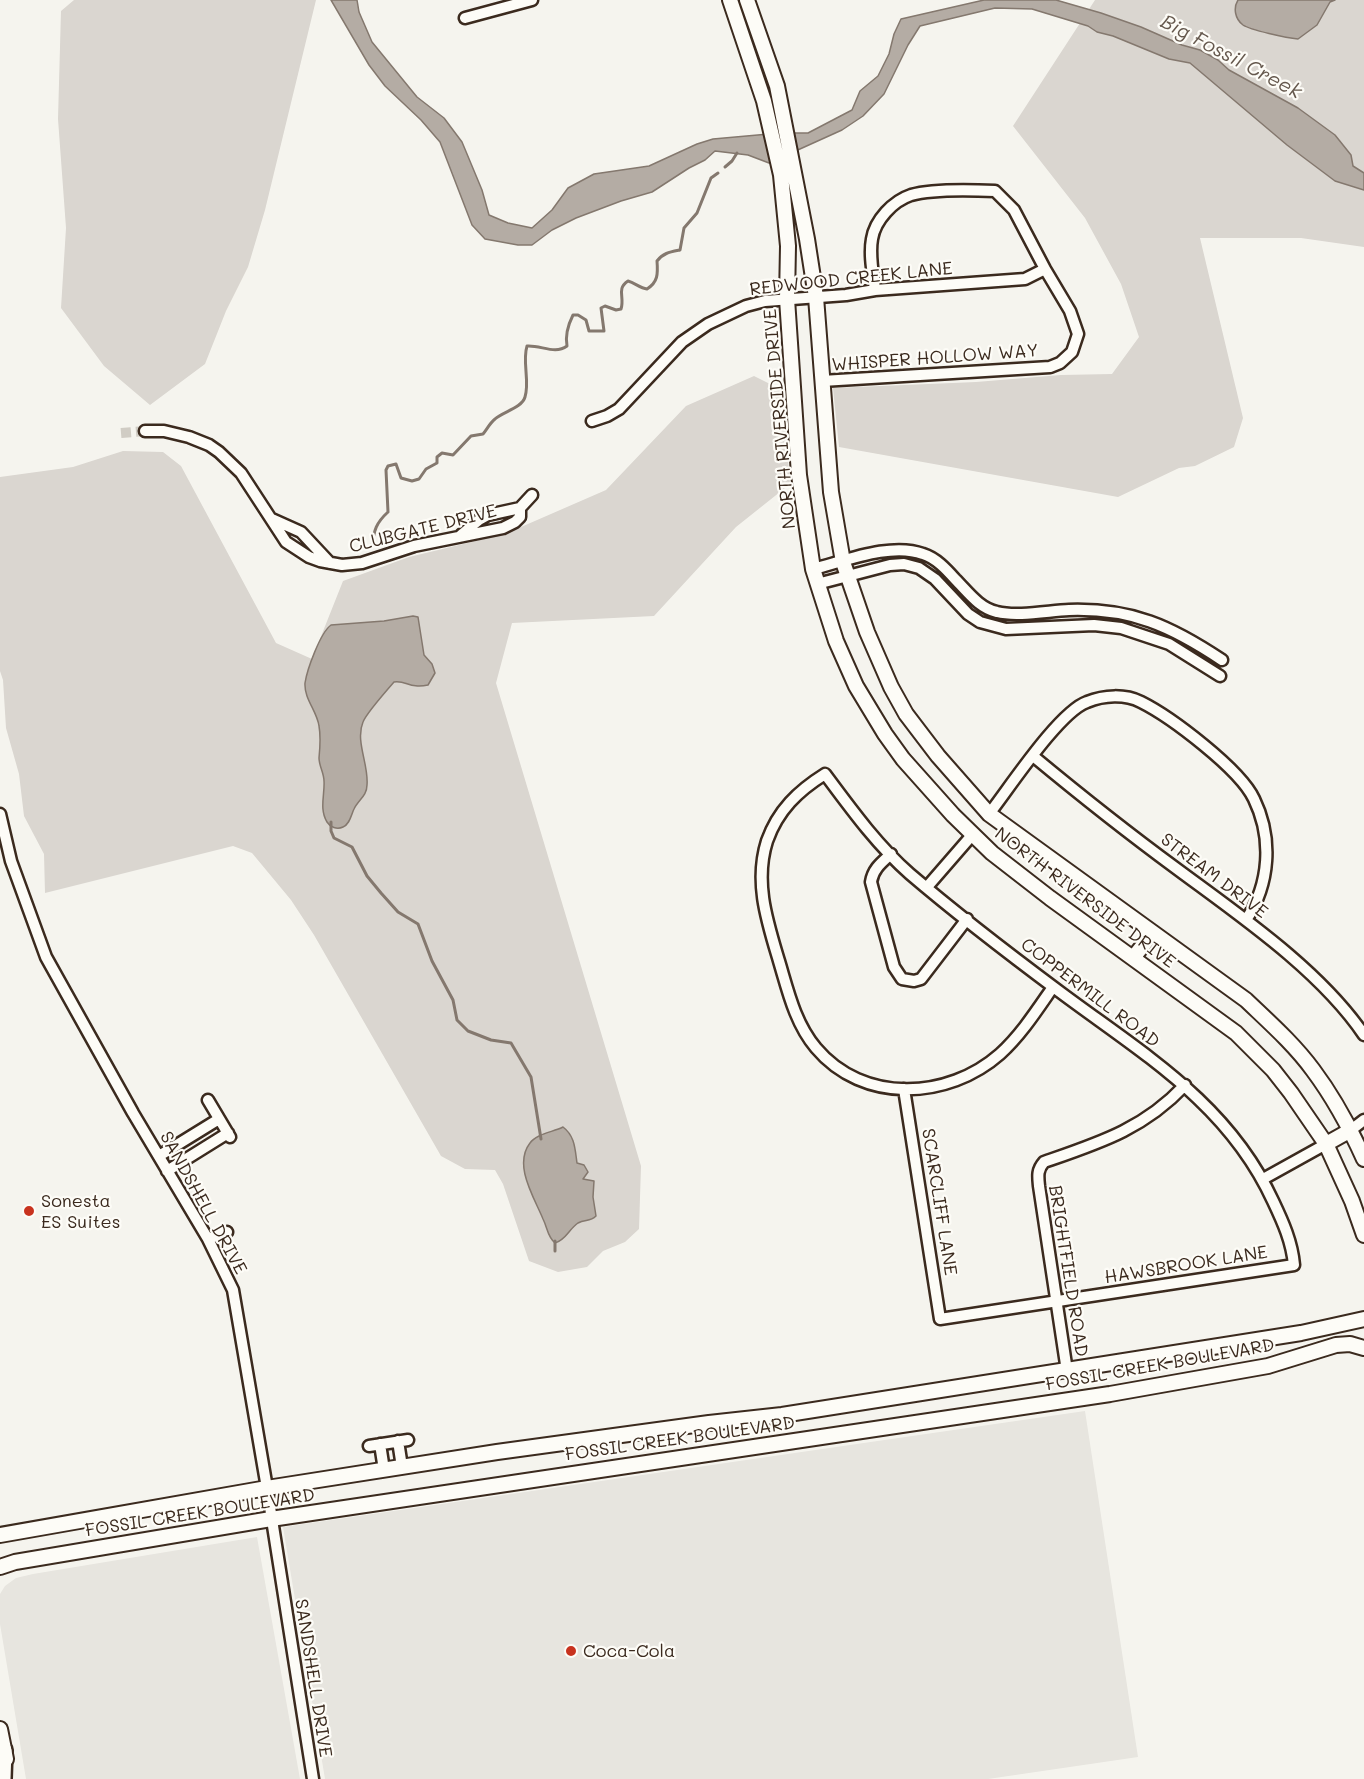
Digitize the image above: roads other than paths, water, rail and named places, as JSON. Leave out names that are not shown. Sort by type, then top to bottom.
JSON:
[{"type":"highway","points":[[3,1779],[4,1750]]},
{"type":"main road","name":"NORTH RIVERSIDE DRIVE","points":[[730,0],[766,114],[788,168],[816,297],[831,492],[843,562],[867,632],[891,687],[906,714],[938,756],[989,814],[1246,1000],[1283,1036],[1314,1071],[1351,1130],[1364,1159]]},
{"type":"main road","name":"NORTH RIVERSIDE DRIVE","points":[[747,0],[783,109],[788,168],[787,299],[799,475],[813,569],[836,640],[856,686],[880,727],[923,783],[1011,869],[1236,1033],[1273,1070],[1292,1093],[1326,1144],[1364,1234]]},
{"type":"main road","points":[[973,834],[989,814]]},
{"type":"main road","points":[[1133,958],[1152,934]]},
{"type":"main road","points":[[1326,1144],[1351,1130]]},
{"type":"main road","name":"FOSSIL CREEK BOULEVARD","points":[[0,1535],[267,1488],[509,1450],[782,1415],[1290,1335],[1364,1320]]},
{"type":"main road","name":"FOSSIL CREEK BOULEVARD","points":[[0,1567],[15,1562],[271,1519],[1110,1394],[1268,1366],[1336,1345],[1350,1344],[1364,1348]]},
{"type":"main road","points":[[782,1415],[786,1442]]},
{"type":"main road","points":[[0,1729],[10,1779]]},
{"type":"street","points":[[465,18],[532,0]]},
{"type":"street","points":[[874,290],[871,254],[876,225],[900,201],[912,195],[928,193],[995,191],[1014,210],[1045,269]]},
{"type":"street","name":"REDWOOD CREEK LANE","points":[[592,422],[619,409],[682,342],[708,324],[746,306],[787,299],[874,290],[1025,279],[1045,269]]},
{"type":"street","name":"WHISPER HOLLOW WAY","points":[[822,381],[1050,367],[1059,363],[1072,352],[1078,334],[1070,311],[1045,269]]},
{"type":"street","name":"CLUBGATE DRIVE","points":[[145,431],[189,436],[209,445],[241,473],[286,542],[309,557],[342,565],[362,563],[414,546],[461,535],[478,534],[503,528],[515,522],[520,516],[520,508],[532,495]]},
{"type":"street","points":[[461,535],[479,520],[520,508]]},
{"type":"street","points":[[273,519],[301,532],[330,563]]},
{"type":"street","points":[[813,569],[888,550],[906,549],[925,554],[945,568],[978,603],[987,609],[1007,614],[1088,610],[1124,613],[1176,631],[1221,660]]},
{"type":"street","points":[[817,584],[890,565],[904,564],[919,568],[935,579],[968,614],[980,622],[1006,629],[1094,625],[1121,628],[1169,644],[1220,676]]},
{"type":"street","points":[[989,814],[1064,718],[1086,702],[1116,696],[1140,701],[1187,732],[1241,778],[1254,798],[1262,821],[1268,853],[1263,885],[1255,907],[1246,920]]},
{"type":"street","name":"STREAM DRIVE","points":[[1033,756],[1099,811],[1246,920],[1330,995],[1364,1035]]},
{"type":"street","name":"COPPERMILL ROAD","points":[[904,1089],[878,1086],[856,1078],[817,1049],[794,1010],[765,917],[761,890],[762,865],[772,830],[788,803],[825,774],[864,825],[927,887],[1053,987],[1185,1085],[1230,1131],[1263,1179],[1290,1241],[1294,1265]]},
{"type":"street","name":"SANDSHELL DRIVE","points":[[0,814],[11,861],[46,957],[228,1277],[237,1308],[312,1779]]},
{"type":"street","points":[[927,887],[973,834]]},
{"type":"street","points":[[891,854],[872,874],[871,882],[894,967],[902,979],[914,981],[921,979],[967,919]]},
{"type":"street","points":[[904,1089],[942,1086],[965,1078],[981,1068],[1012,1042],[1053,987]]},
{"type":"street","name":"BRIGHTFIELD ROAD","points":[[1067,1371],[1038,1186],[1040,1167],[1044,1162],[1129,1130],[1159,1110],[1185,1085]]},
{"type":"street","name":"SCARCLIFF LANE","points":[[904,1089],[940,1319]]},
{"type":"street","points":[[167,1171],[229,1135],[208,1100]]},
{"type":"street","points":[[159,1156],[219,1119]]},
{"type":"street","points":[[1351,1130],[1364,1120]]},
{"type":"street","points":[[1263,1179],[1326,1144]]},
{"type":"street","points":[[208,1239],[227,1232]]},
{"type":"street","name":"HAWSBROOK LANE","points":[[940,1319],[1294,1265]]},
{"type":"street","points":[[384,1470],[375,1445],[403,1440],[402,1467]]},
{"type":"waterway","points":[[725,167],[737,153]]},
{"type":"waterway","points":[[372,546],[376,527],[388,512],[386,470],[388,466],[396,464],[401,478],[412,481],[419,479],[426,469],[437,463],[437,457],[442,453],[453,455],[471,436],[483,434],[498,416],[520,404],[526,391],[527,346],[553,350],[567,346],[567,330],[573,315],[586,320],[589,331],[604,331],[601,308],[605,306],[616,310],[621,309],[622,287],[628,281],[647,289],[653,284],[657,274],[657,261],[670,252],[680,250],[684,228],[697,213],[711,178],[718,173]]},
{"type":"waterway","points":[[331,822],[334,838],[352,847],[367,876],[381,893],[398,912],[418,924],[432,961],[453,1000],[457,1020],[468,1031],[491,1040],[511,1043],[531,1077],[541,1139]]},
{"type":"waterway","points":[[555,1241],[555,1251]]},
{"type":"tunnel","points":[[121,433],[145,431]]},
{"type":"place","name":"Sonesta ES Suites","points":[[29,1211]]},
{"type":"place","name":"Coca-Cola","points":[[571,1651]]},
{"type":"water label","name":"Big Fossil Creek","points":[[1231,57]]}]
